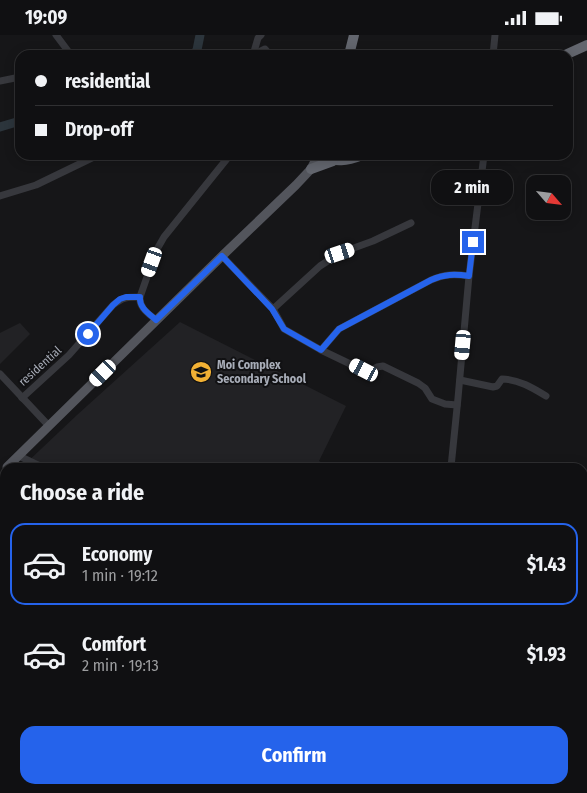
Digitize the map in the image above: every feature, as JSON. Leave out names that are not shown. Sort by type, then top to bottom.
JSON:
[{"type":"highway","points":[[350,50],[354,35]]},
{"type":"highway","points":[[573,51],[587,45]]},
{"type":"highway","points":[[311,169],[327,160]]},
{"type":"main road","points":[[261,218],[300,175],[310,160]]},
{"type":"main road","points":[[11,463],[296,185],[311,169],[316,160]]},
{"type":"street","points":[[56,35],[67,50]]},
{"type":"street","points":[[255,50],[258,38],[261,35]]},
{"type":"street","points":[[494,50],[496,35]]},
{"type":"street","points":[[0,81],[15,78]]},
{"type":"street","points":[[0,196],[36,185],[88,160]]},
{"type":"street","points":[[156,320],[139,302],[156,251],[164,237],[226,160]]},
{"type":"street","points":[[451,463],[469,276],[483,160]]},
{"type":"street","points":[[272,309],[320,266],[340,253],[373,241],[411,223]]},
{"type":"street","points":[[222,256],[272,309],[284,329],[321,350],[368,372],[375,367],[386,367],[418,383],[432,399],[445,404],[457,405]]},
{"type":"street","points":[[321,350],[339,329],[431,280],[452,274],[469,276]]},
{"type":"street","name":"residential","points":[[22,398],[78,346],[120,299],[140,297]]},
{"type":"street","points":[[0,374],[50,426]]},
{"type":"street","points":[[460,380],[493,387],[502,379],[507,379],[532,387],[546,396]]},
{"type":"street","points":[[19,456],[34,463]]},
{"type":"shaded area","name":"Moi Complex Secondary School","points":[[180,322],[346,406],[319,461],[323,463],[26,463]]},
{"type":"shaded area","points":[[20,323],[30,334],[0,364],[0,333]]},
{"type":"waterway","points":[[197,50],[200,35]]},
{"type":"waterway","points":[[0,127],[15,122]]},
{"type":"place","name":"Moi Complex Secondary School","points":[[201,372]]},
{"type":"route","points":[[88,334],[113,305],[126,297],[140,297],[139,302],[142,307],[156,320],[222,256],[275,312],[284,329],[321,350],[339,329],[431,280],[452,274],[469,276],[473,242]]}]
